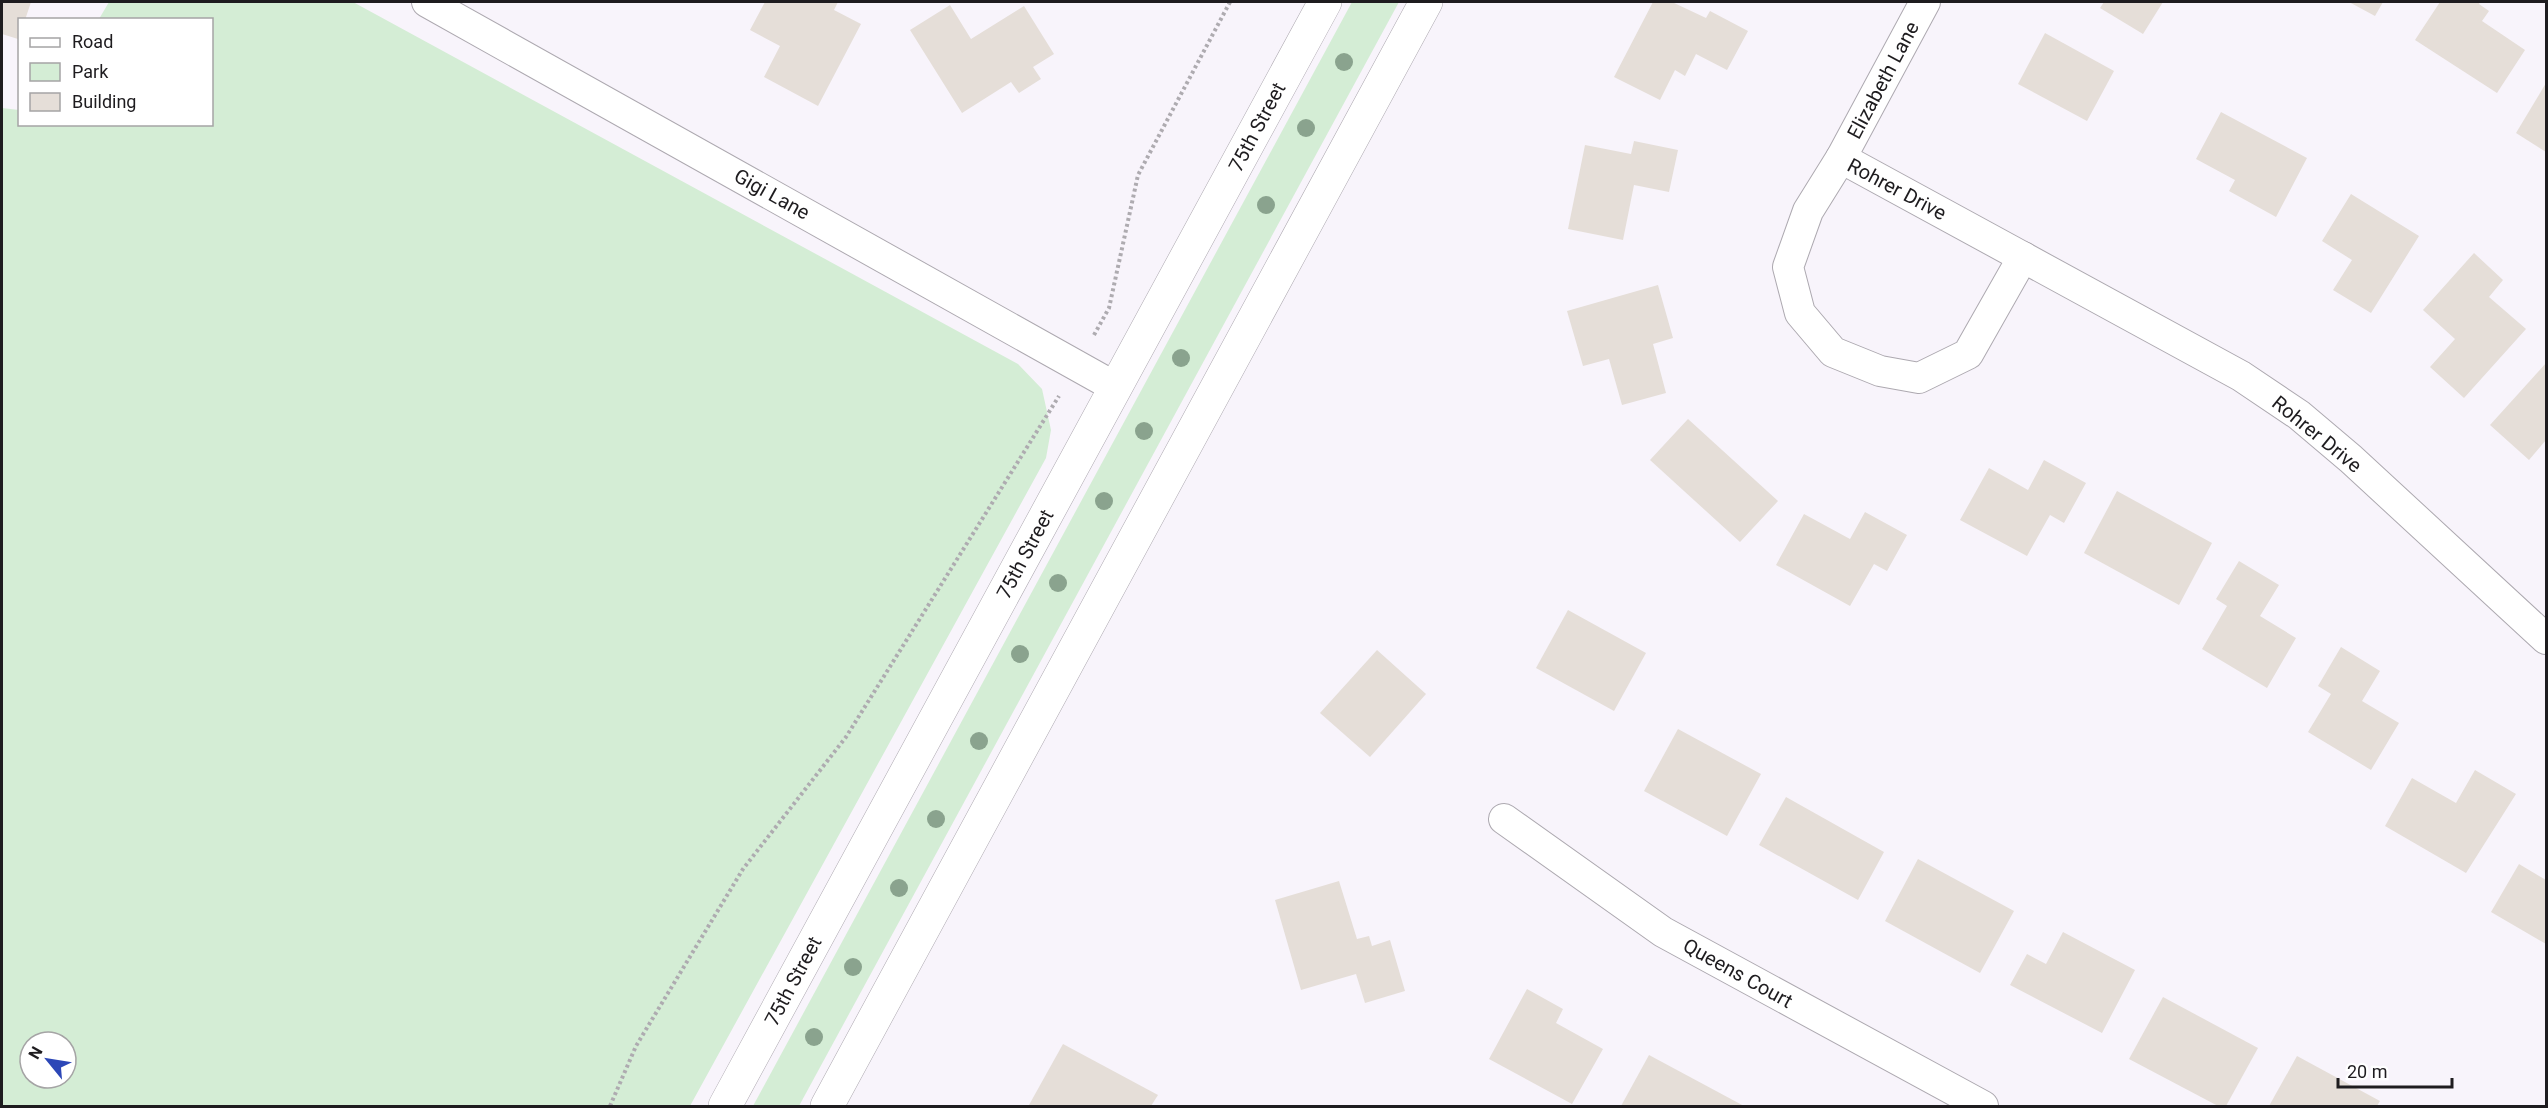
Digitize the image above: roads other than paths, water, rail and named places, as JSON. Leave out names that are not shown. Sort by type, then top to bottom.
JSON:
[{"type":"main road","name":"75th Street","points":[[725,1107],[1324,2]]},
{"type":"main road","points":[[827,1107],[1426,2]]},
{"type":"street","name":"Gigi Lane","points":[[427,2],[1115,387]]},
{"type":"street","name":"Elizabeth Lane","points":[[1841,158],[1925,2]]},
{"type":"street","name":"Rohrer Drive","points":[[2023,257],[1968,354],[1919,378],[1880,371],[1833,352],[1800,313],[1788,267],[1808,211],[1841,158],[2023,257],[2241,376],[2299,415],[2351,459],[2547,639]]},
{"type":"street","name":"Queens Court","points":[[1504,819],[1663,932],[1983,1107]]}]
